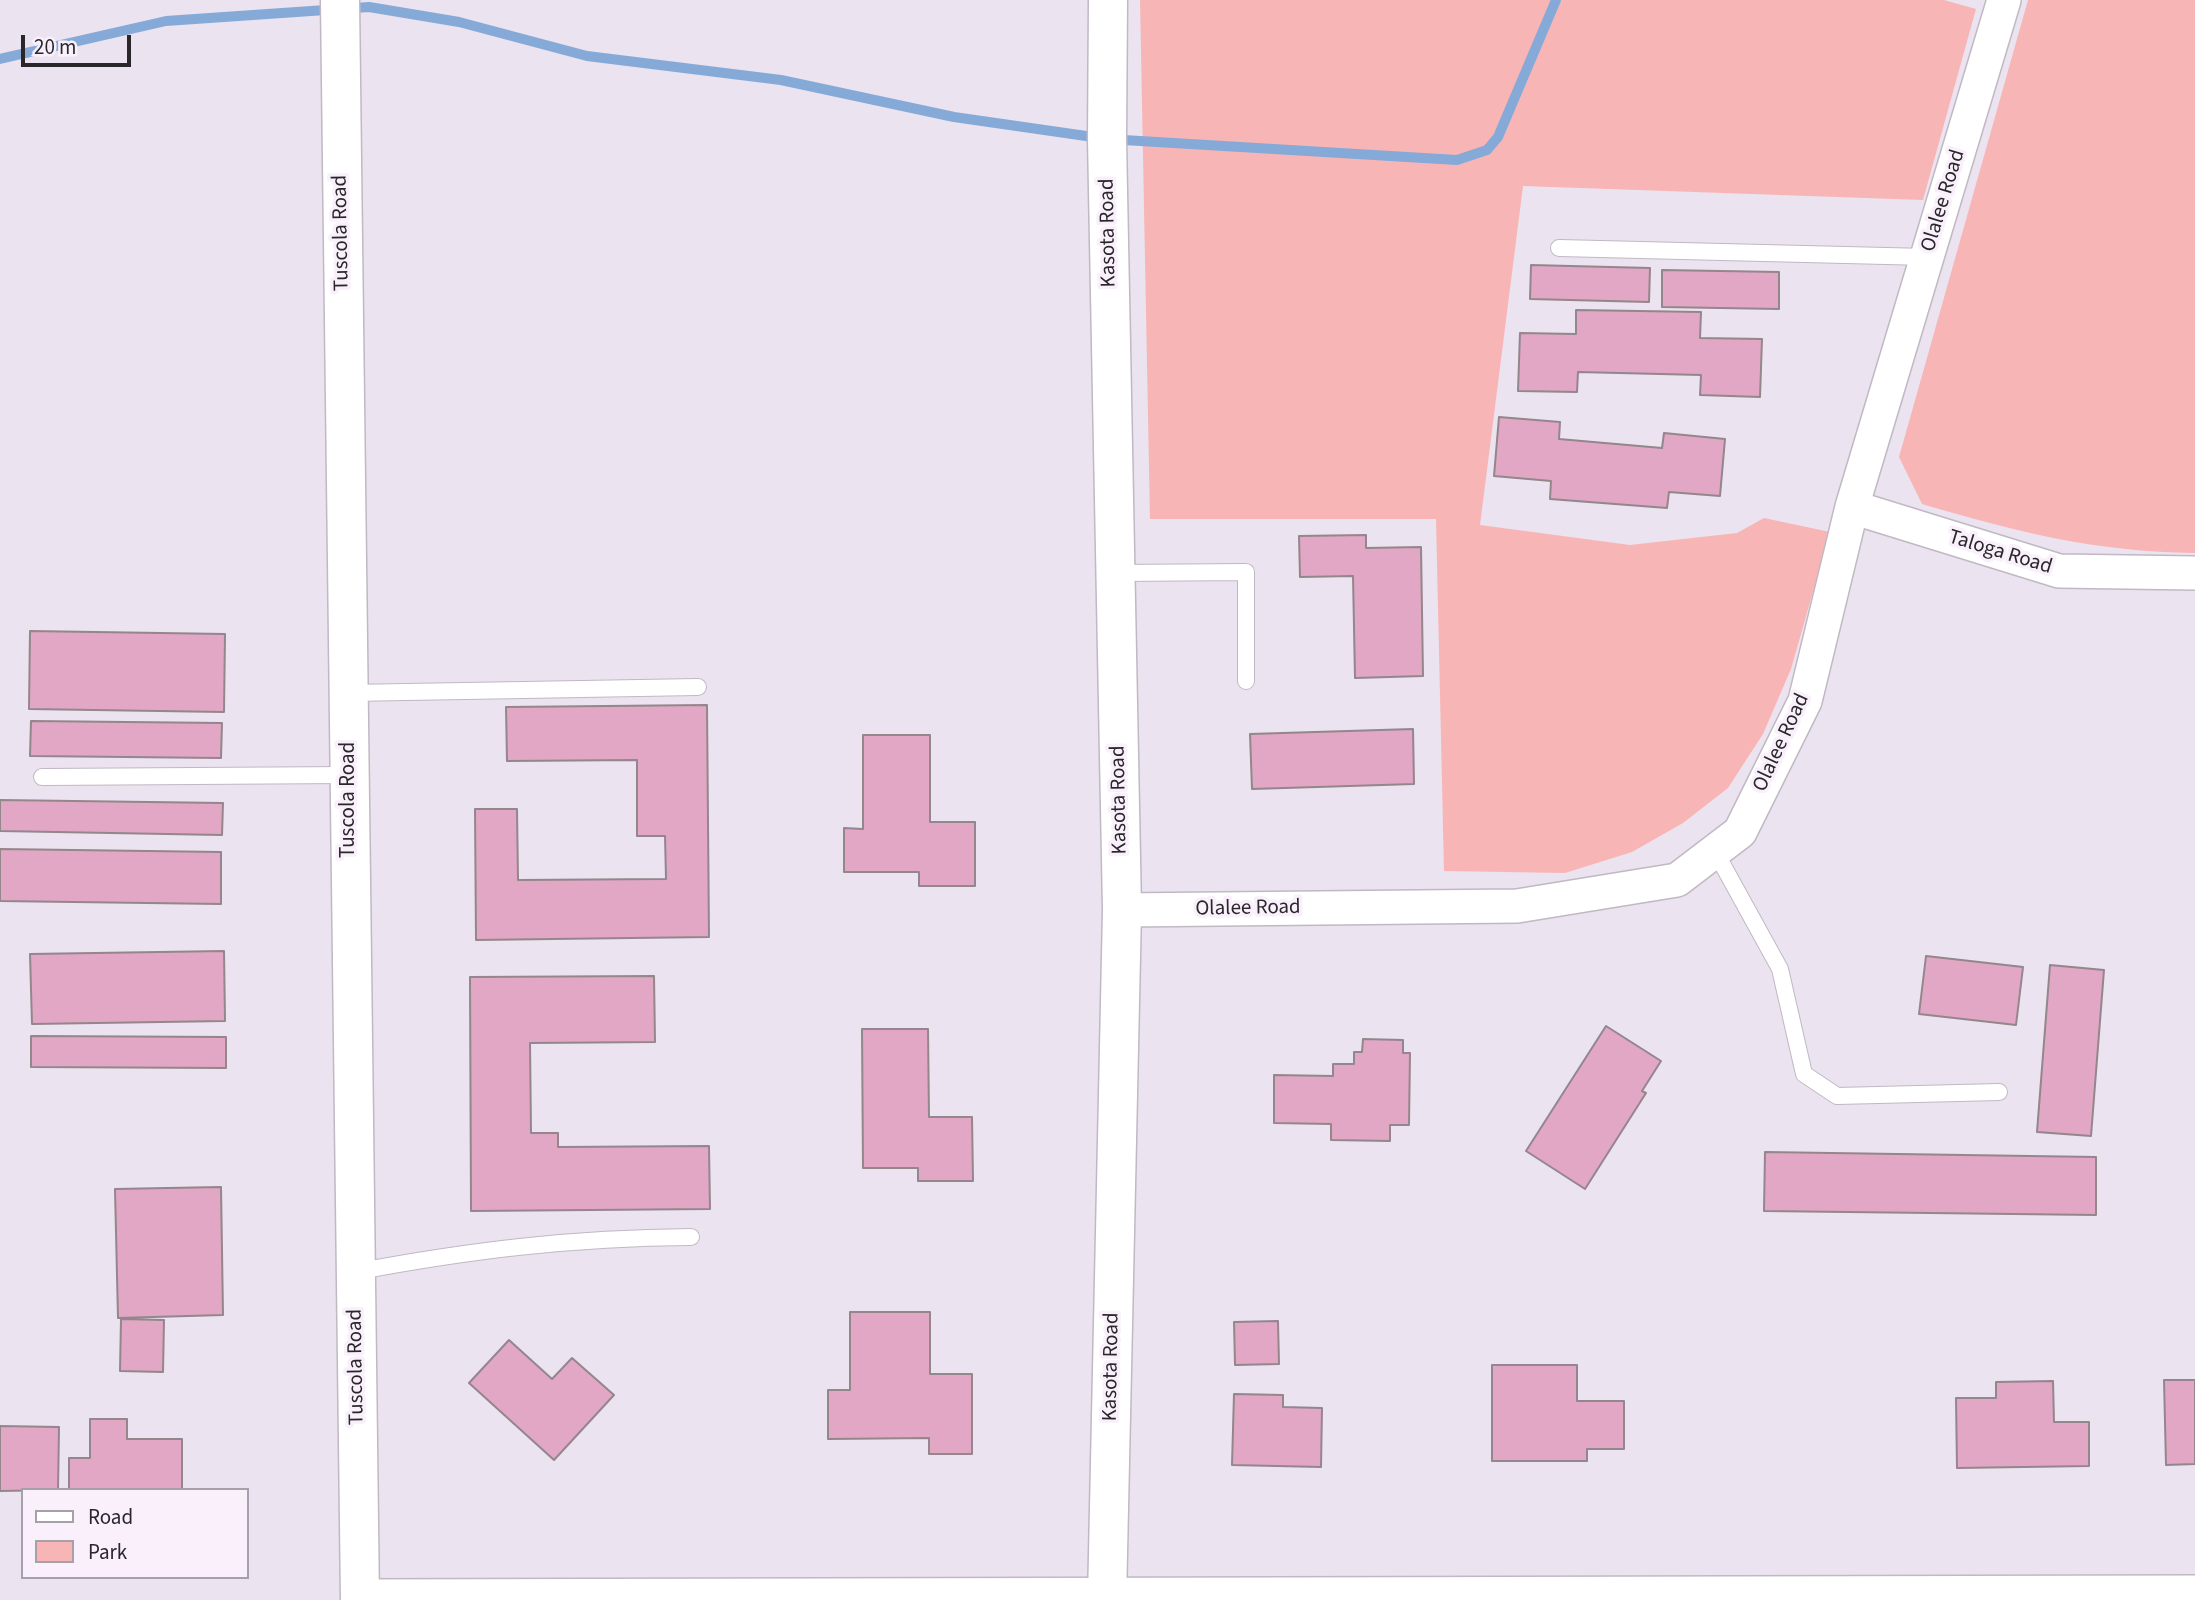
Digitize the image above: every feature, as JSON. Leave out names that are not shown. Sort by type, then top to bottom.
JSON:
[{"type":"street","name":"Tuscola Road","points":[[340,0],[359,1598]]},
{"type":"street","name":"Kasota Road","points":[[1107,1596],[1122,910],[1107,139],[1108,0]]},
{"type":"street","name":"Olalee Road","points":[[1122,910],[1517,906],[1678,880],[1740,832],[1805,701],[1852,507],[2004,0]]},
{"type":"street","name":"Taloga Road","points":[[1852,507],[2059,571],[2195,573]]},
{"type":"street","points":[[359,1598],[2195,1592]]},
{"type":"lane","points":[[1559,248],[1927,257]]},
{"type":"lane","points":[[1116,573],[1247,572],[1246,681]]},
{"type":"lane","points":[[348,693],[698,687]]},
{"type":"lane","points":[[42,777],[348,775]]},
{"type":"lane","points":[[1715,851],[1780,969],[1804,1074],[1837,1096],[1999,1092]]},
{"type":"lane","points":[[355,1272],[514,1245],[596,1238],[691,1237]]},
{"type":"green space","points":[[1140,0],[1944,0],[1976,9],[1923,200],[1523,186],[1480,525],[1630,545],[1737,533],[1764,518],[1830,532],[1791,669],[1763,734],[1728,788],[1683,823],[1632,852],[1565,873],[1444,871],[1436,519],[1150,519]]},
{"type":"green space","points":[[2028,0],[2195,0],[2195,553],[2124,549],[2057,539],[1922,504],[1899,457]]},
{"type":"building","points":[[1531,265],[1650,268],[1649,302],[1530,299]]},
{"type":"building","points":[[1662,270],[1779,272],[1779,309],[1662,307]]},
{"type":"building","points":[[1576,310],[1701,312],[1700,338],[1762,339],[1760,397],[1700,395],[1701,375],[1578,372],[1577,392],[1518,391],[1520,333],[1576,334]]},
{"type":"building","points":[[1499,417],[1560,422],[1559,439],[1662,448],[1664,433],[1725,439],[1720,496],[1669,492],[1667,508],[1550,499],[1551,481],[1494,476]]},
{"type":"building","points":[[1366,535],[1366,548],[1421,547],[1423,676],[1355,678],[1353,576],[1300,577],[1299,536]]},
{"type":"building","points":[[30,631],[225,634],[224,712],[29,709]]},
{"type":"building","points":[[707,705],[709,937],[476,940],[475,809],[517,809],[518,880],[666,879],[665,836],[637,836],[637,760],[507,761],[506,707]]},
{"type":"building","points":[[31,721],[222,723],[221,758],[30,756]]},
{"type":"building","points":[[1413,729],[1414,784],[1252,789],[1250,734]]},
{"type":"building","points":[[863,735],[930,735],[930,822],[975,822],[975,886],[919,886],[919,872],[844,872],[844,828],[863,829]]},
{"type":"building","points":[[0,800],[223,803],[222,835],[0,831]]},
{"type":"building","points":[[0,849],[221,852],[221,904],[0,901]]},
{"type":"building","points":[[224,951],[225,1021],[32,1024],[30,954]]},
{"type":"building","points":[[1926,956],[2023,967],[2016,1025],[1919,1014]]},
{"type":"building","points":[[2050,965],[2104,970],[2091,1136],[2037,1132]]},
{"type":"building","points":[[654,976],[655,1042],[530,1043],[531,1133],[558,1133],[558,1147],[709,1146],[710,1209],[471,1211],[470,977]]},
{"type":"building","points":[[1606,1026],[1661,1061],[1642,1091],[1646,1093],[1585,1189],[1526,1151]]},
{"type":"building","points":[[862,1029],[928,1029],[929,1117],[972,1117],[973,1181],[918,1181],[918,1168],[863,1168]]},
{"type":"building","points":[[31,1036],[226,1037],[226,1068],[31,1067]]},
{"type":"building","points":[[1363,1039],[1403,1040],[1403,1053],[1410,1053],[1409,1125],[1390,1125],[1390,1141],[1331,1140],[1331,1124],[1274,1123],[1274,1075],[1333,1076],[1333,1064],[1354,1064],[1354,1052],[1362,1052]]},
{"type":"building","points":[[1765,1152],[2096,1157],[2096,1215],[1764,1211]]},
{"type":"building","points":[[221,1187],[223,1315],[118,1318],[115,1189]]},
{"type":"building","points":[[850,1312],[930,1312],[930,1374],[972,1374],[972,1454],[929,1454],[929,1438],[828,1439],[828,1390],[850,1390]]},
{"type":"building","points":[[121,1319],[164,1320],[163,1372],[120,1371]]},
{"type":"building","points":[[1278,1321],[1279,1364],[1235,1365],[1234,1322]]},
{"type":"building","points":[[509,1340],[552,1379],[572,1358],[614,1395],[554,1460],[469,1383]]},
{"type":"building","points":[[1492,1365],[1577,1365],[1577,1401],[1624,1401],[1624,1449],[1587,1449],[1587,1461],[1492,1461]]},
{"type":"building","points":[[2164,1380],[2195,1380],[2195,1464],[2166,1465]]},
{"type":"building","points":[[2053,1381],[2054,1422],[2089,1422],[2089,1466],[1957,1468],[1956,1398],[1996,1398],[1996,1382]]},
{"type":"building","points":[[1234,1394],[1283,1395],[1283,1407],[1322,1408],[1321,1467],[1232,1465]]},
{"type":"building","points":[[90,1419],[127,1419],[127,1439],[182,1439],[182,1488],[69,1488],[69,1458],[90,1458]]},
{"type":"building","points":[[0,1426],[59,1427],[58,1488],[0,1491]]},
{"type":"waterway","points":[[0,59],[166,21],[369,7],[459,22],[587,56],[781,80],[954,117],[1107,139],[1457,160],[1487,150],[1498,137],[1556,0]]}]
